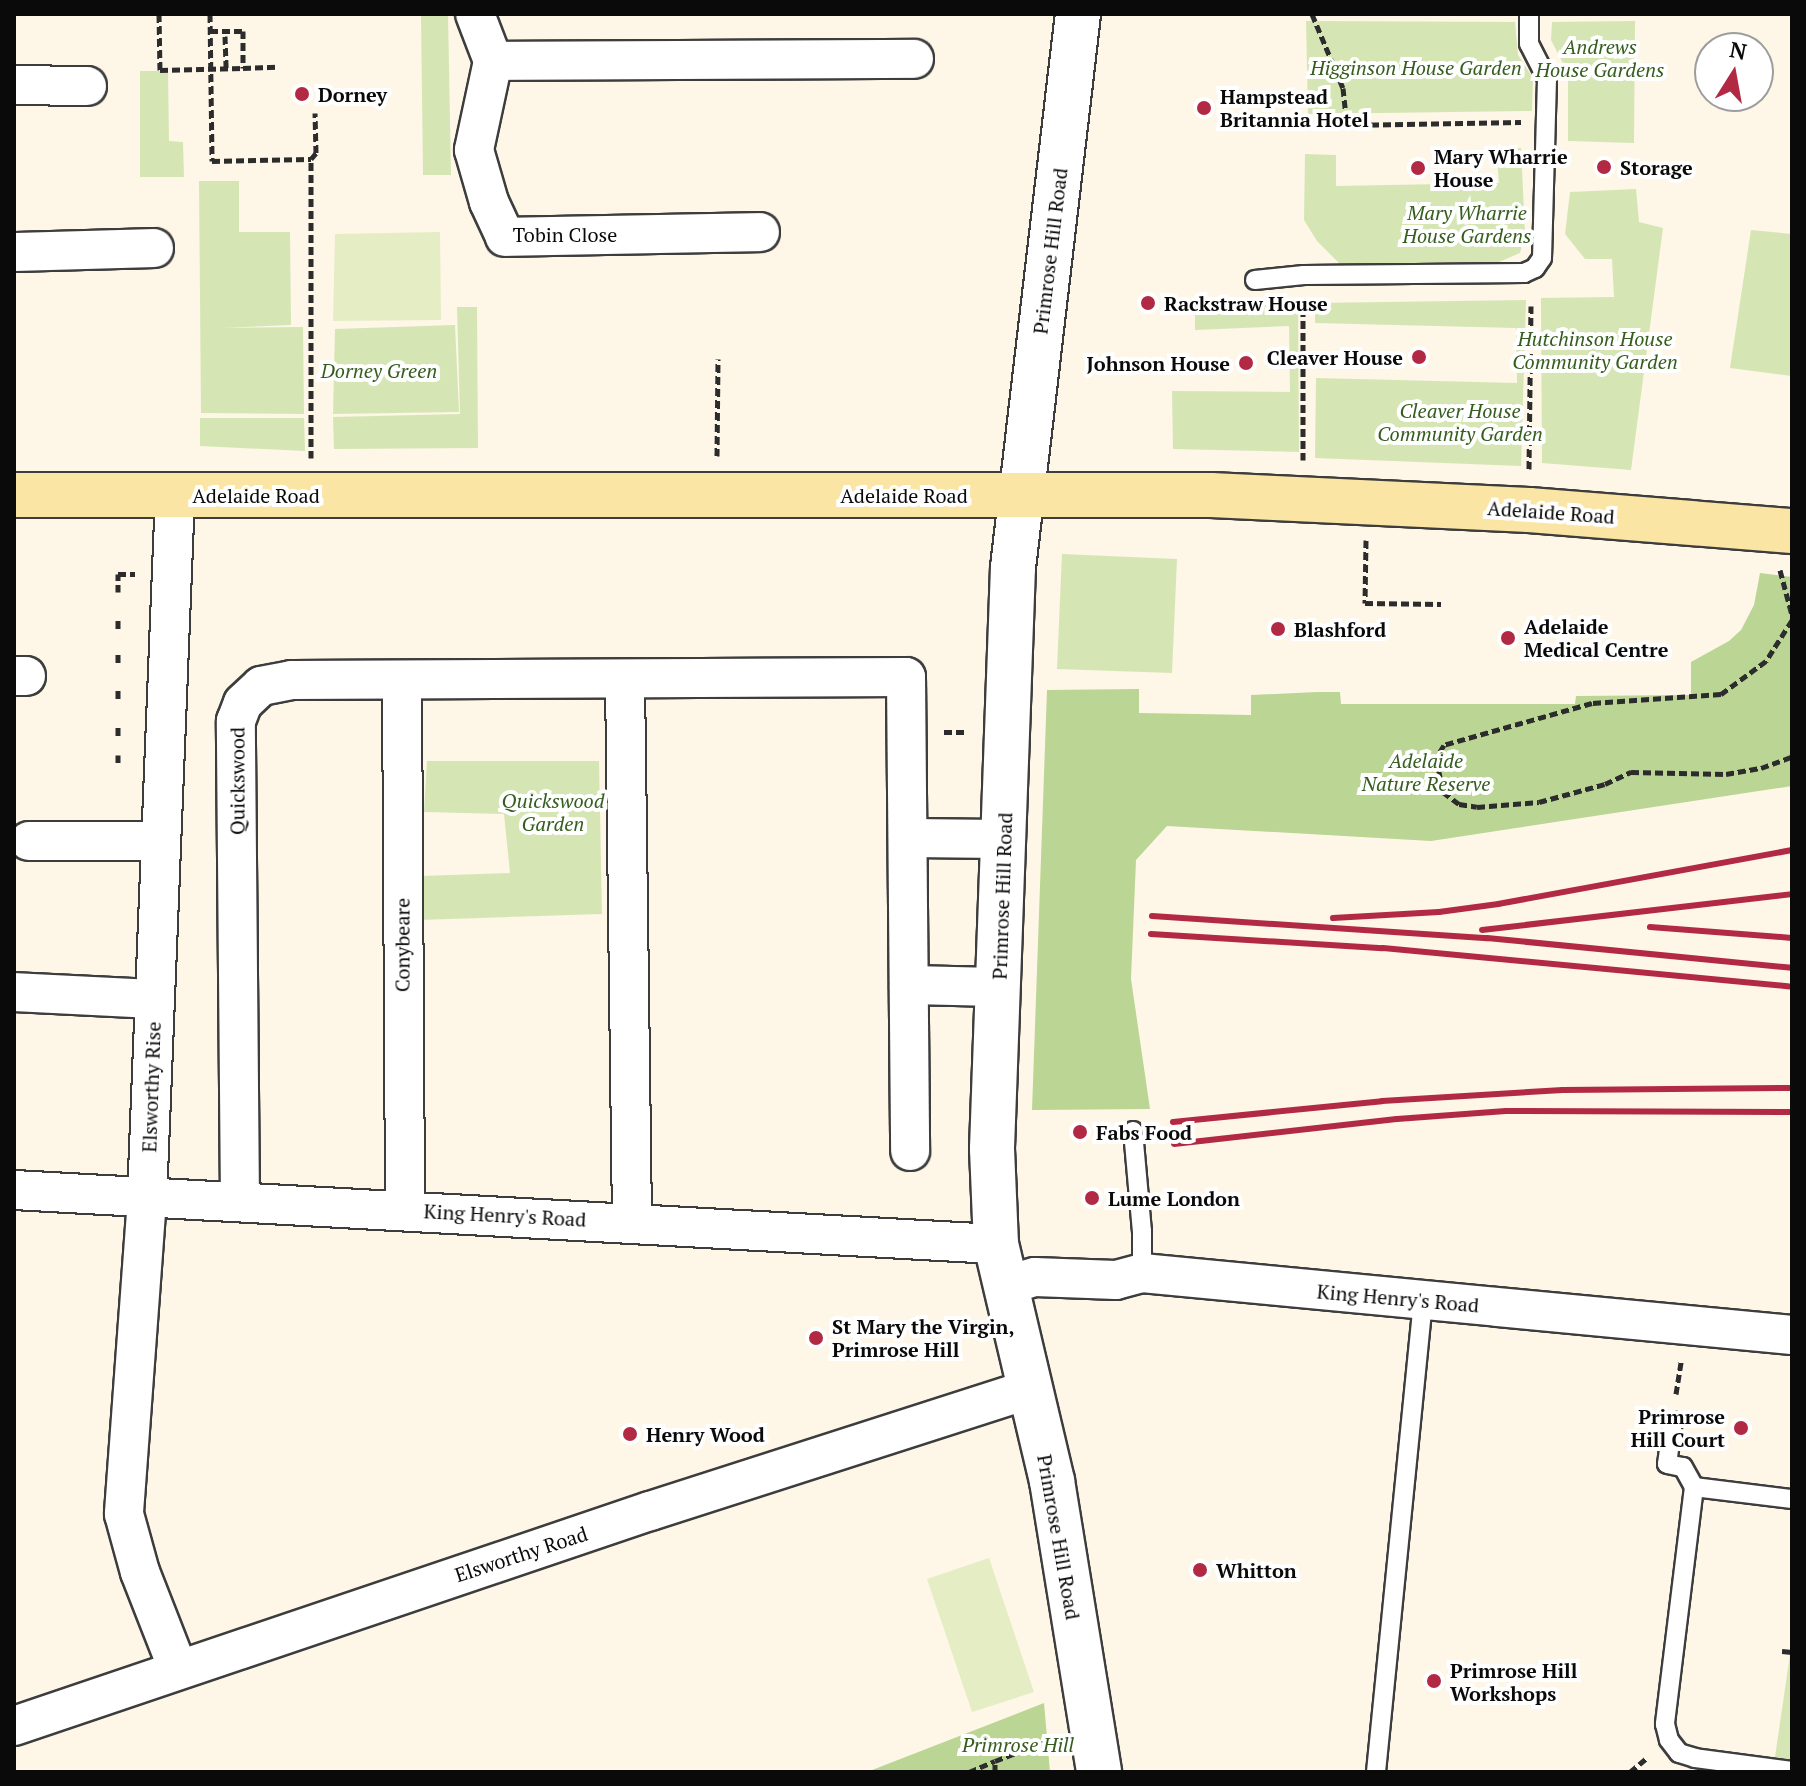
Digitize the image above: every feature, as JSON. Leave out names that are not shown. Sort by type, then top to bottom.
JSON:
[{"type":"main road","name":"Adelaide Road","points":[[14,495],[1302,497],[1529,510],[1792,531]]},
{"type":"street","points":[[475,14],[493,61],[914,59]]},
{"type":"street","name":"Primrose Hill Road","points":[[1078,14],[1024,496],[1013,567],[992,1149],[996,1244],[1052,1481],[1099,1772]]},
{"type":"street","name":"Tobin Close","points":[[493,61],[474,150],[489,202],[505,237],[760,232]]},
{"type":"street","points":[[14,85],[87,86]]},
{"type":"street","points":[[14,252],[154,248]]},
{"type":"street","name":"Elsworthy Rise","points":[[175,495],[147,1199],[124,1514],[140,1572],[178,1669]]},
{"type":"street","name":"Quickswood","points":[[240,1202],[236,721],[243,703],[261,686],[291,680],[402,682],[906,677],[907,733]]},
{"type":"street","points":[[625,679],[632,1223]]},
{"type":"street","name":"Conybeare","points":[[402,682],[405,1209]]},
{"type":"street","points":[[907,733],[910,1151]]},
{"type":"street","points":[[908,838],[1004,839]]},
{"type":"street","points":[[29,841],[159,841]]},
{"type":"street","points":[[909,985],[998,987]]},
{"type":"street","points":[[14,992],[154,999]]},
{"type":"street","name":"King Henry's Road","points":[[14,1190],[147,1199],[405,1209],[996,1244]]},
{"type":"street","name":"King Henry's Road","points":[[1005,1286],[1035,1277],[1116,1280],[1142,1273],[1792,1335]]},
{"type":"street","name":"Elsworthy Road","points":[[14,1726],[650,1511],[1031,1389]]},
{"type":"lane","points":[[1255,280],[1304,275],[1524,273],[1535,268],[1542,258],[1548,121],[1547,79],[1529,44],[1529,14]]},
{"type":"lane","points":[[1133,1131],[1142,1231],[1142,1273]]},
{"type":"lane","points":[[1376,1772],[1423,1301]]},
{"type":"lane","points":[[1673,1421],[1667,1464],[1683,1467],[1694,1487],[1665,1724],[1669,1740],[1679,1753],[1695,1758],[1792,1771]]},
{"type":"lane","points":[[1694,1487],[1792,1499]]},
{"type":"path","points":[[159,14],[160,70],[278,67]]},
{"type":"path","points":[[210,14],[212,161],[311,159]]},
{"type":"path","points":[[1312,14],[1343,88],[1347,125],[1548,121]]},
{"type":"path","points":[[210,31],[243,31],[243,68]]},
{"type":"path","points":[[225,36],[226,68]]},
{"type":"path","points":[[311,495],[311,159],[316,153],[315,113]]},
{"type":"path","points":[[1302,497],[1304,275]]},
{"type":"path","points":[[1529,510],[1531,306]]},
{"type":"path","points":[[717,469],[718,359]]},
{"type":"path","points":[[1366,554],[1365,603],[1441,604]]},
{"type":"path","points":[[118,574],[118,592]]},
{"type":"path","points":[[118,617],[118,629]]},
{"type":"path","points":[[1792,620],[1766,661],[1721,694],[1592,703],[1444,745],[1436,758],[1443,792],[1459,804],[1477,807],[1539,802],[1605,784],[1631,772],[1726,774],[1761,768],[1792,757]]},
{"type":"path","points":[[118,654],[118,665]]},
{"type":"path","points":[[118,690],[118,702]]},
{"type":"path","points":[[118,727],[118,739]]},
{"type":"path","points":[[907,733],[1007,732]]},
{"type":"path","points":[[118,755],[118,766]]},
{"type":"path","points":[[1782,1651],[1792,1652]]},
{"type":"path","points":[[969,1772],[1059,1737]]},
{"type":"path","points":[[995,1761],[995,1772]]},
{"type":"green space","points":[[421,14],[448,14],[451,175],[423,175]]},
{"type":"green space","name":"Higginson House Garden","points":[[1306,21],[1515,22],[1518,55],[1533,78],[1532,111],[1308,114]]},
{"type":"green space","name":"Andrews House Gardens","points":[[1635,21],[1634,143],[1568,141],[1568,73],[1551,40],[1552,22]]},
{"type":"green space","points":[[140,71],[168,71],[169,141],[183,142],[184,177],[140,177]]},
{"type":"green space","name":"Mary Wharrie House Gardens","points":[[1496,147],[1521,148],[1525,233],[1520,253],[1499,262],[1340,264],[1317,241],[1304,220],[1305,154],[1336,155],[1336,186],[1499,183]]},
{"type":"green space","points":[[199,181],[239,181],[239,232],[290,232],[291,325],[222,328],[303,327],[304,414],[201,413]]},
{"type":"green space","name":"Hutchinson House Community Garden","points":[[1636,189],[1639,222],[1663,228],[1631,470],[1542,463],[1541,298],[1614,297],[1612,259],[1585,259],[1565,234],[1570,192]]},
{"type":"green space","points":[[1751,230],[1792,234],[1792,376],[1730,368]]},
{"type":"green space","points":[[440,232],[441,320],[333,321],[335,234]]},
{"type":"green space","name":"Cleaver House Community Garden","points":[[1526,300],[1521,466],[1315,458],[1316,378],[1517,383],[1516,328],[1315,323],[1315,303]]},
{"type":"green space","points":[[1298,303],[1299,452],[1173,449],[1172,391],[1290,392],[1289,326],[1195,330],[1195,304]]},
{"type":"green space","points":[[457,307],[477,307],[478,448],[334,449],[333,417],[460,414]]},
{"type":"green space","name":"Dorney Green","points":[[455,325],[459,412],[333,414],[335,329]]},
{"type":"green space","points":[[200,418],[304,418],[305,451],[200,446]]},
{"type":"green space","points":[[1062,554],[1177,559],[1172,673],[1057,669]]},
{"type":"green space","name":"Adelaide Nature Reserve","points":[[1760,573],[1792,577],[1792,786],[1431,841],[1167,826],[1136,860],[1131,979],[1150,1109],[1032,1110],[1047,690],[1139,689],[1139,713],[1251,715],[1251,695],[1317,692],[1340,692],[1341,704],[1575,704],[1576,696],[1691,695],[1691,662],[1729,641],[1741,630],[1754,605]]},
{"type":"green space","name":"Quickswood Garden","points":[[427,761],[599,761],[602,914],[418,920],[421,876],[510,873],[504,814],[424,812]]},
{"type":"green space","points":[[989,1558],[1034,1692],[972,1712],[927,1579]]},
{"type":"green space","points":[[1792,1641],[1792,1760],[1775,1757]]},
{"type":"green space","name":"Primrose Hill","points":[[1044,1703],[1050,1772],[867,1772]]},
{"type":"railway","points":[[1333,918],[1439,912],[1498,904],[1792,850]]},
{"type":"railway","points":[[1482,930],[1792,894]]},
{"type":"railway","points":[[1152,916],[1487,938],[1792,968]]},
{"type":"railway","points":[[1650,927],[1792,938]]},
{"type":"railway","points":[[1151,934],[1383,948],[1792,987]]},
{"type":"railway","points":[[1173,1122],[1382,1101],[1563,1090],[1792,1088]]},
{"type":"railway","points":[[1174,1144],[1397,1119],[1506,1111],[1792,1112]]},
{"type":"place","name":"Dorney","points":[[302,94]]},
{"type":"place","name":"Hampstead Britannia Hotel","points":[[1204,108]]},
{"type":"place","name":"Storage","points":[[1604,167]]},
{"type":"place","name":"Mary Wharrie House","points":[[1418,168]]},
{"type":"place","name":"Rackstraw House","points":[[1148,303]]},
{"type":"place","name":"Cleaver House","points":[[1419,357]]},
{"type":"place","name":"Johnson House","points":[[1246,363]]},
{"type":"place","name":"Blashford","points":[[1278,629]]},
{"type":"place","name":"Adelaide Medical Centre","points":[[1508,638]]},
{"type":"place","name":"Fabs Food","points":[[1080,1132]]},
{"type":"place","name":"Lume London","points":[[1092,1198]]},
{"type":"place","name":"St Mary the Virgin, Primrose Hill","points":[[816,1338]]},
{"type":"place","name":"Primrose Hill Court","points":[[1741,1428]]},
{"type":"place","name":"Henry Wood","points":[[630,1434]]},
{"type":"place","name":"Whitton","points":[[1200,1570]]},
{"type":"place","name":"Primrose Hill Workshops","points":[[1434,1681]]}]
